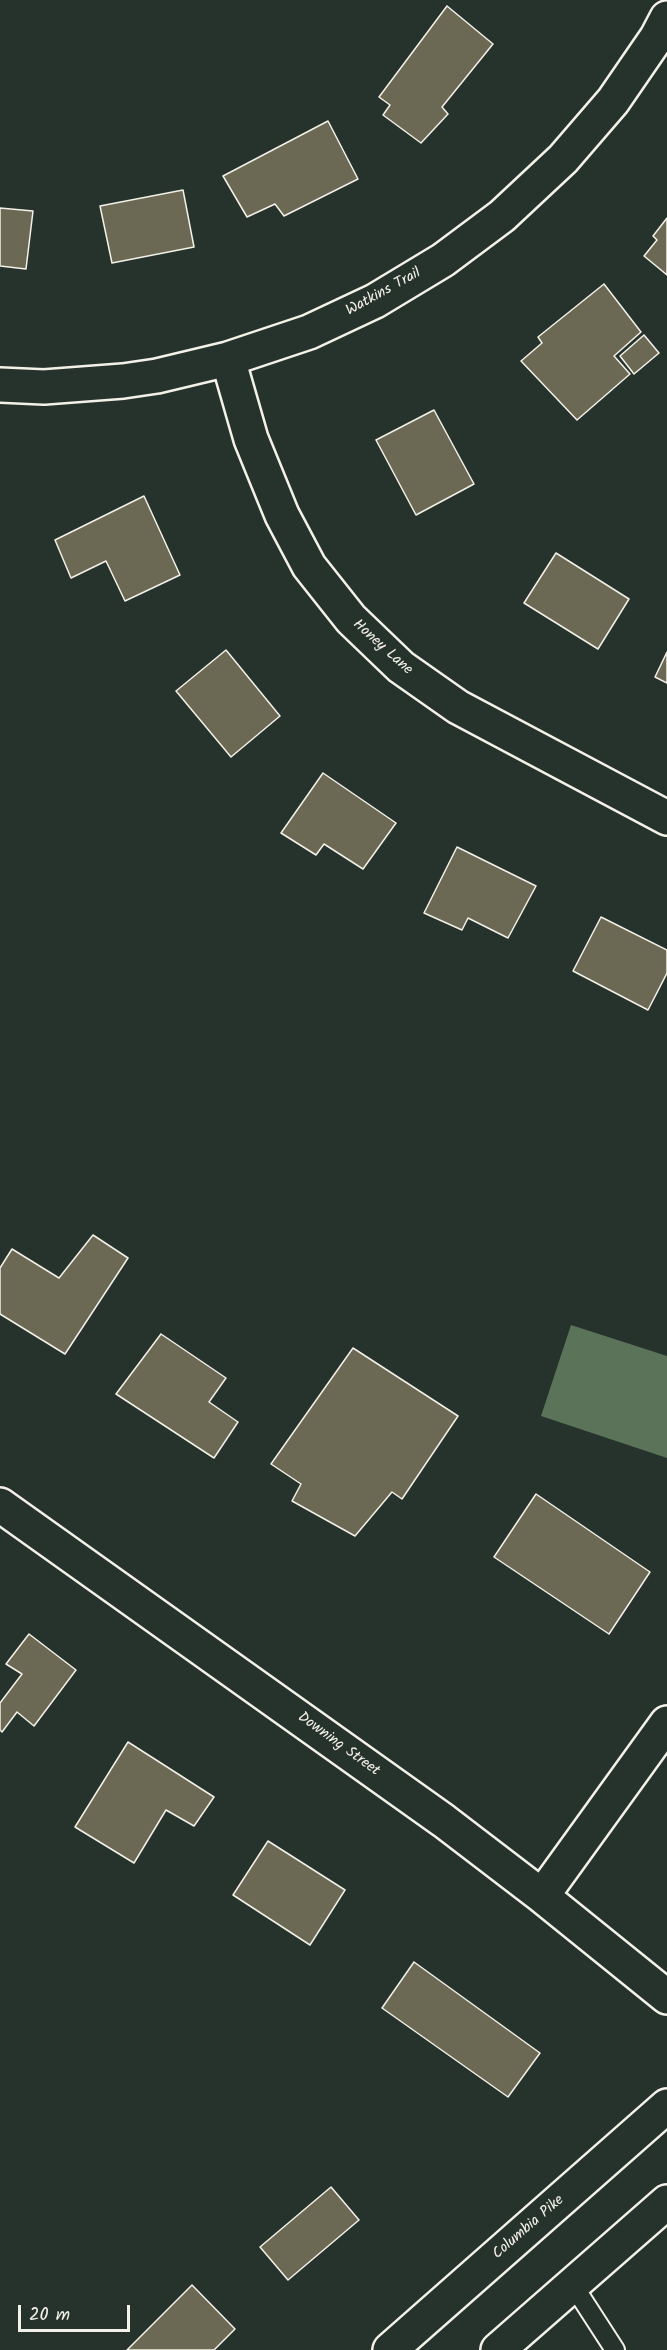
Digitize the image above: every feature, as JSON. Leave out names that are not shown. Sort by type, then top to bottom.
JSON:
[{"type":"street","name":"Watkins Trail","points":[[0,385],[44,387],[157,376],[228,359],[309,332],[375,301],[443,260],[502,216],[563,159],[613,101],[657,37],[667,18]]},
{"type":"street","name":"Honey Lane","points":[[228,359],[251,439],[282,515],[309,566],[351,619],[401,667],[458,707],[667,818]]},
{"type":"street","name":"Downing Street","points":[[0,1505],[444,1821],[542,1896],[667,1997]]},
{"type":"street","points":[[542,1896],[667,1723]]},
{"type":"street","name":"Columbia Pike","points":[[390,2350],[667,2106]]},
{"type":"street","points":[[498,2350],[667,2202]]},
{"type":"lane","points":[[573,2285],[615,2350]]},
{"type":"green space","points":[[571,1325],[667,1356],[667,1458],[541,1416]]},
{"type":"building","points":[[447,6],[493,44],[442,107],[448,114],[421,143],[383,115],[390,105],[379,97]]},
{"type":"building","points":[[328,121],[358,179],[284,216],[275,204],[247,217],[223,176]]},
{"type":"building","points":[[183,190],[194,247],[112,263],[100,206]]},
{"type":"building","points":[[0,208],[33,211],[26,269],[0,266]]},
{"type":"building","points":[[667,218],[667,275],[644,256],[657,240],[653,236]]},
{"type":"building","points":[[604,284],[641,332],[614,356],[630,374],[577,420],[521,361],[542,343],[538,337]]},
{"type":"building","points":[[644,335],[659,353],[634,374],[620,356]]},
{"type":"building","points":[[434,410],[474,484],[416,515],[376,440]]},
{"type":"building","points":[[144,496],[180,575],[125,601],[106,561],[71,578],[55,540]]},
{"type":"building","points":[[556,553],[629,599],[598,649],[524,603]]},
{"type":"building","points":[[226,650],[280,716],[231,757],[176,691]]},
{"type":"building","points":[[667,652],[667,683],[655,677]]},
{"type":"building","points":[[323,773],[396,823],[363,869],[324,844],[316,855],[281,833]]},
{"type":"building","points":[[457,847],[536,886],[508,938],[468,918],[462,930],[424,913]]},
{"type":"building","points":[[601,917],[667,950],[667,973],[648,1010],[573,971]]},
{"type":"building","points":[[93,1235],[128,1258],[65,1354],[0,1314],[0,1268],[12,1249],[59,1278]]},
{"type":"building","points":[[161,1334],[226,1378],[209,1402],[238,1422],[214,1458],[116,1394]]},
{"type":"building","points":[[353,1348],[458,1416],[402,1499],[392,1492],[355,1536],[292,1501],[301,1484],[271,1464]]},
{"type":"building","points":[[536,1494],[650,1572],[609,1634],[494,1557]]},
{"type":"building","points":[[29,1634],[76,1670],[34,1726],[17,1712],[2,1732],[0,1730],[0,1703],[22,1674],[6,1664]]},
{"type":"building","points":[[128,1742],[214,1797],[194,1826],[166,1810],[134,1863],[75,1827]]},
{"type":"building","points":[[268,1841],[345,1890],[310,1945],[233,1895]]},
{"type":"building","points":[[414,1962],[540,2053],[508,2097],[382,2008]]},
{"type":"building","points":[[331,2187],[359,2220],[288,2280],[260,2247]]},
{"type":"building","points":[[192,2285],[235,2329],[214,2350],[127,2350]]}]
